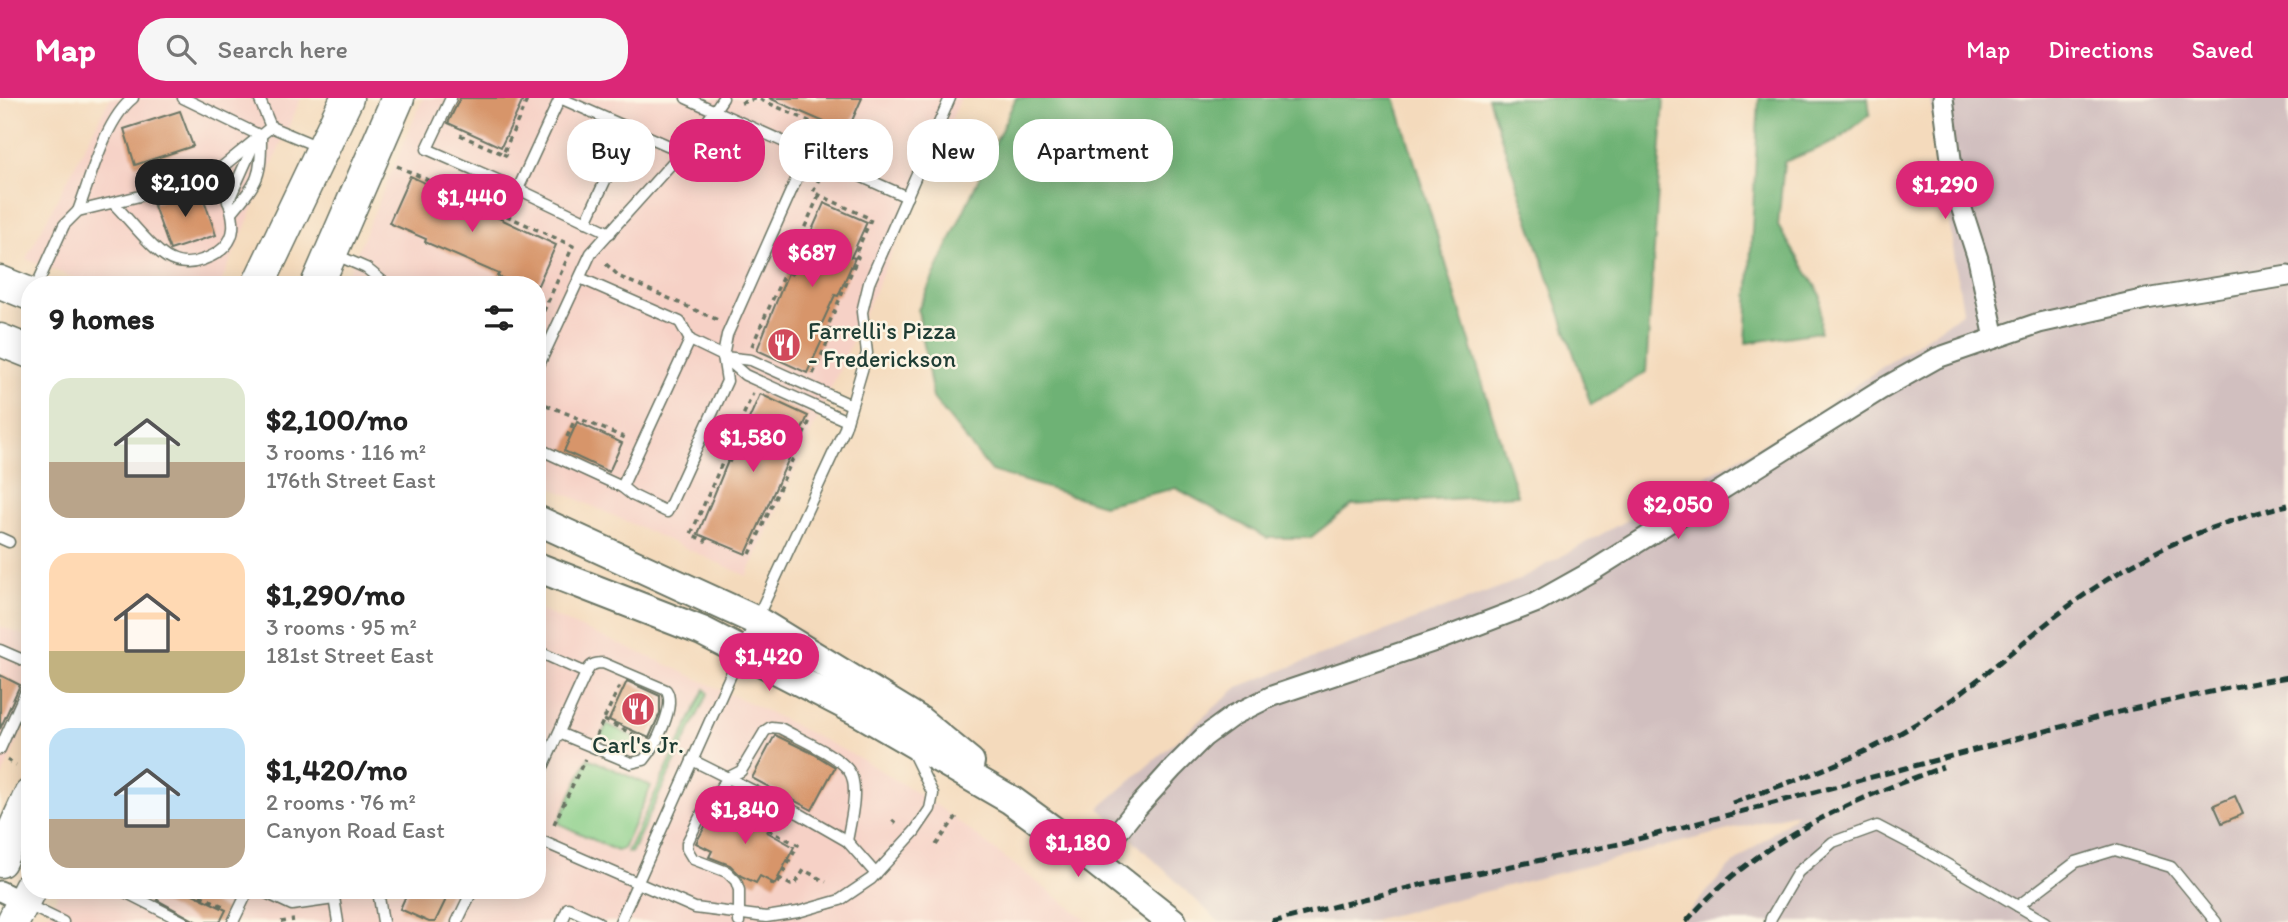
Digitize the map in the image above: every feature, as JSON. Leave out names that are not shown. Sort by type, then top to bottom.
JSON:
[{"type":"main road","points":[[262,276],[348,98]]},
{"type":"main road","points":[[321,276],[398,98]]},
{"type":"main road","points":[[0,282],[21,290]]},
{"type":"main road","points":[[0,340],[21,348]]},
{"type":"main road","points":[[546,524],[755,620],[920,722],[956,749],[1010,800]]},
{"type":"main road","points":[[546,570],[702,631],[862,713],[1010,800],[1095,861],[1172,922]]},
{"type":"main road","points":[[0,861],[21,815]]},
{"type":"street","points":[[1943,98],[1959,200],[1978,259],[1995,338]]},
{"type":"street","points":[[1095,861],[1173,768],[1204,737],[1234,715],[1272,696],[1444,638],[1535,603],[1594,570],[1880,390],[1937,358],[2039,323],[2146,299],[2288,276]]},
{"type":"lane","points":[[41,276],[64,225],[78,211],[114,121],[123,106],[133,98]]},
{"type":"lane","points":[[183,98],[258,138]]},
{"type":"lane","points":[[259,98],[271,127],[323,149]]},
{"type":"lane","points":[[451,98],[427,149],[610,233]]},
{"type":"lane","points":[[518,189],[560,98],[607,119]]},
{"type":"lane","points":[[686,98],[779,140]]},
{"type":"lane","points":[[710,119],[723,98]]},
{"type":"lane","points":[[620,922],[846,421],[867,353],[862,312],[869,283],[950,98]]},
{"type":"lane","points":[[78,211],[148,194],[217,171],[271,127]]},
{"type":"lane","points":[[230,207],[252,189],[261,169],[258,138]]},
{"type":"lane","points":[[230,207],[258,138]]},
{"type":"lane","points":[[546,350],[591,253],[669,168]]},
{"type":"lane","points":[[113,203],[162,254],[175,262],[191,264],[220,254],[229,243],[234,227],[217,171]]},
{"type":"lane","points":[[586,222],[604,182]]},
{"type":"lane","points":[[546,452],[622,487],[632,495],[667,512],[727,381],[723,356],[727,335],[795,182]]},
{"type":"lane","points":[[873,182],[907,197]]},
{"type":"lane","points":[[331,253],[366,268],[376,276]]},
{"type":"lane","points":[[580,278],[680,322],[690,340],[723,356],[745,376],[846,421]]},
{"type":"lane","points":[[622,487],[690,340]]},
{"type":"lane","points":[[723,356],[751,360],[851,405]]},
{"type":"lane","points":[[0,650],[21,659]]},
{"type":"lane","points":[[546,655],[586,673]]},
{"type":"lane","points":[[546,761],[589,667],[596,663],[603,663],[660,687],[669,694],[669,711],[649,754],[638,763],[624,762],[559,733]]},
{"type":"lane","points":[[0,749],[21,702]]},
{"type":"lane","points":[[739,918],[739,890],[732,876],[693,859],[687,849],[687,843],[704,809],[729,778],[741,771],[765,731],[771,727],[780,728],[836,760],[850,772],[854,793],[847,841]]},
{"type":"lane","points":[[546,843],[695,908],[739,918],[766,917],[808,909],[839,900],[876,874],[915,831],[930,809],[933,794],[908,741]]},
{"type":"lane","points":[[692,760],[847,841],[876,874]]},
{"type":"lane","points":[[1770,922],[1798,872],[1833,842],[1877,826],[2045,922]]},
{"type":"lane","points":[[2018,906],[2076,862],[2115,850],[2171,867],[2216,922]]},
{"type":"lane","points":[[139,899],[184,922]]},
{"type":"lane","points":[[233,922],[244,899]]},
{"type":"lane","points":[[279,899],[292,905],[317,899]]},
{"type":"lane","points":[[334,899],[338,922]]},
{"type":"lane","points":[[379,899],[383,922]]},
{"type":"lane","points":[[457,922],[468,899]]},
{"type":"lane","points":[[16,901],[64,922]]},
{"type":"lane","points":[[562,922],[568,908],[598,922]]},
{"type":"path","points":[[503,154],[528,98]]},
{"type":"path","points":[[741,103],[757,98],[804,119]]},
{"type":"path","points":[[460,135],[510,157]]},
{"type":"path","points":[[397,166],[573,246],[546,306]]},
{"type":"path","points":[[812,377],[833,330],[827,327],[858,257],[855,255],[871,219],[813,192],[818,182]]},
{"type":"path","points":[[750,351],[819,195]]},
{"type":"path","points":[[606,264],[620,277],[718,320]]},
{"type":"path","points":[[707,538],[705,541],[691,534],[754,388]]},
{"type":"path","points":[[546,405],[630,440]]},
{"type":"path","points":[[750,554],[812,416]]},
{"type":"path","points":[[567,437],[576,417]]},
{"type":"path","points":[[594,741],[622,680]]},
{"type":"path","points":[[604,720],[645,740]]},
{"type":"path","points":[[554,824],[588,753]]},
{"type":"path","points":[[9,761],[16,765]]},
{"type":"path","points":[[717,803],[798,845],[777,886],[770,883]]},
{"type":"path","points":[[936,845],[957,816]]},
{"type":"path","points":[[892,820],[899,826]]},
{"type":"path","points":[[780,879],[791,885],[796,883],[804,870],[826,882]]},
{"type":"path","points":[[207,899],[232,911]]},
{"type":"shaded area","points":[[110,98],[301,98],[224,276],[69,276],[26,259]]},
{"type":"shaded area","points":[[423,98],[961,98],[952,119],[907,119],[907,182],[923,182],[747,576],[546,485],[546,276],[347,276]]},
{"type":"shaded area","points":[[1930,98],[2288,98],[2288,922],[1680,922],[1729,867],[1800,812],[1365,922],[1219,922],[1099,808],[1238,687],[1519,580],[1796,426],[1963,312]]},
{"type":"shaded area","points":[[546,613],[756,706],[865,761],[939,807],[1089,922],[44,922],[55,899],[546,899]]},
{"type":"shaded area","points":[[0,626],[21,634],[21,733],[0,781]]},
{"type":"green space","points":[[1016,98],[1395,98],[1517,495],[1352,505],[1310,538],[1267,538],[1176,488],[1103,505],[991,471],[933,398],[918,310],[977,182],[999,182],[999,135]]},
{"type":"green space","points":[[1488,98],[1664,98],[1646,372],[1591,405]]},
{"type":"green space","points":[[1759,98],[1868,98],[1870,114],[1837,141],[1784,162],[1778,226],[1821,295],[1820,332],[1746,343]]},
{"type":"green space","points":[[705,689],[708,693],[631,853],[627,852]]},
{"type":"green space","points":[[607,724],[643,742],[632,751],[600,738]]},
{"type":"green space","points":[[588,758],[651,786],[623,849],[617,851],[558,823]]},
{"type":"building","points":[[460,98],[524,98],[501,147],[448,123]]},
{"type":"building","points":[[769,98],[862,98],[853,119],[817,119]]},
{"type":"building","points":[[180,111],[193,146],[135,165],[124,129]]},
{"type":"building","points":[[410,176],[556,245],[542,276],[497,276],[499,274],[389,223]]},
{"type":"building","points":[[200,188],[216,235],[170,250],[153,203]]},
{"type":"building","points":[[824,203],[867,222],[851,257],[855,258],[818,332],[825,334],[807,373],[757,350],[788,273],[792,275]]},
{"type":"building","points":[[760,394],[808,416],[746,554],[698,534],[728,461],[730,462]]},
{"type":"building","points":[[577,422],[622,443],[609,472],[564,451]]},
{"type":"building","points":[[0,675],[20,685],[0,729]]},
{"type":"building","name":"Carl's Jr.","points":[[627,681],[660,696],[660,713],[649,738],[609,720]]},
{"type":"building","points":[[775,735],[835,767],[812,810],[752,778]]},
{"type":"building","points":[[2235,796],[2243,814],[2222,823],[2214,805]]},
{"type":"building","points":[[716,806],[742,820],[746,815],[770,828],[767,832],[794,847],[775,884],[760,876],[756,883],[741,876],[730,865],[709,857],[712,851],[696,843]]},
{"type":"building","points":[[203,899],[226,910],[220,922],[197,922],[157,900]]},
{"type":"building","points":[[404,899],[446,899],[435,922],[400,909]]},
{"type":"railway","points":[[1732,803],[1850,758],[1917,723],[1962,692],[2068,607],[2137,562],[2210,529],[2288,505]]},
{"type":"railway","points":[[1272,922],[1424,884],[1619,844],[2110,714],[2288,677]]},
{"type":"railway","points":[[1686,922],[1741,869],[1772,847],[1837,810],[1943,767]]},
{"type":"place","name":"Farrelli's Pizza - Frederickson","points":[[784,345]]},
{"type":"place","name":"Carl's Jr.","points":[[638,709]]}]
